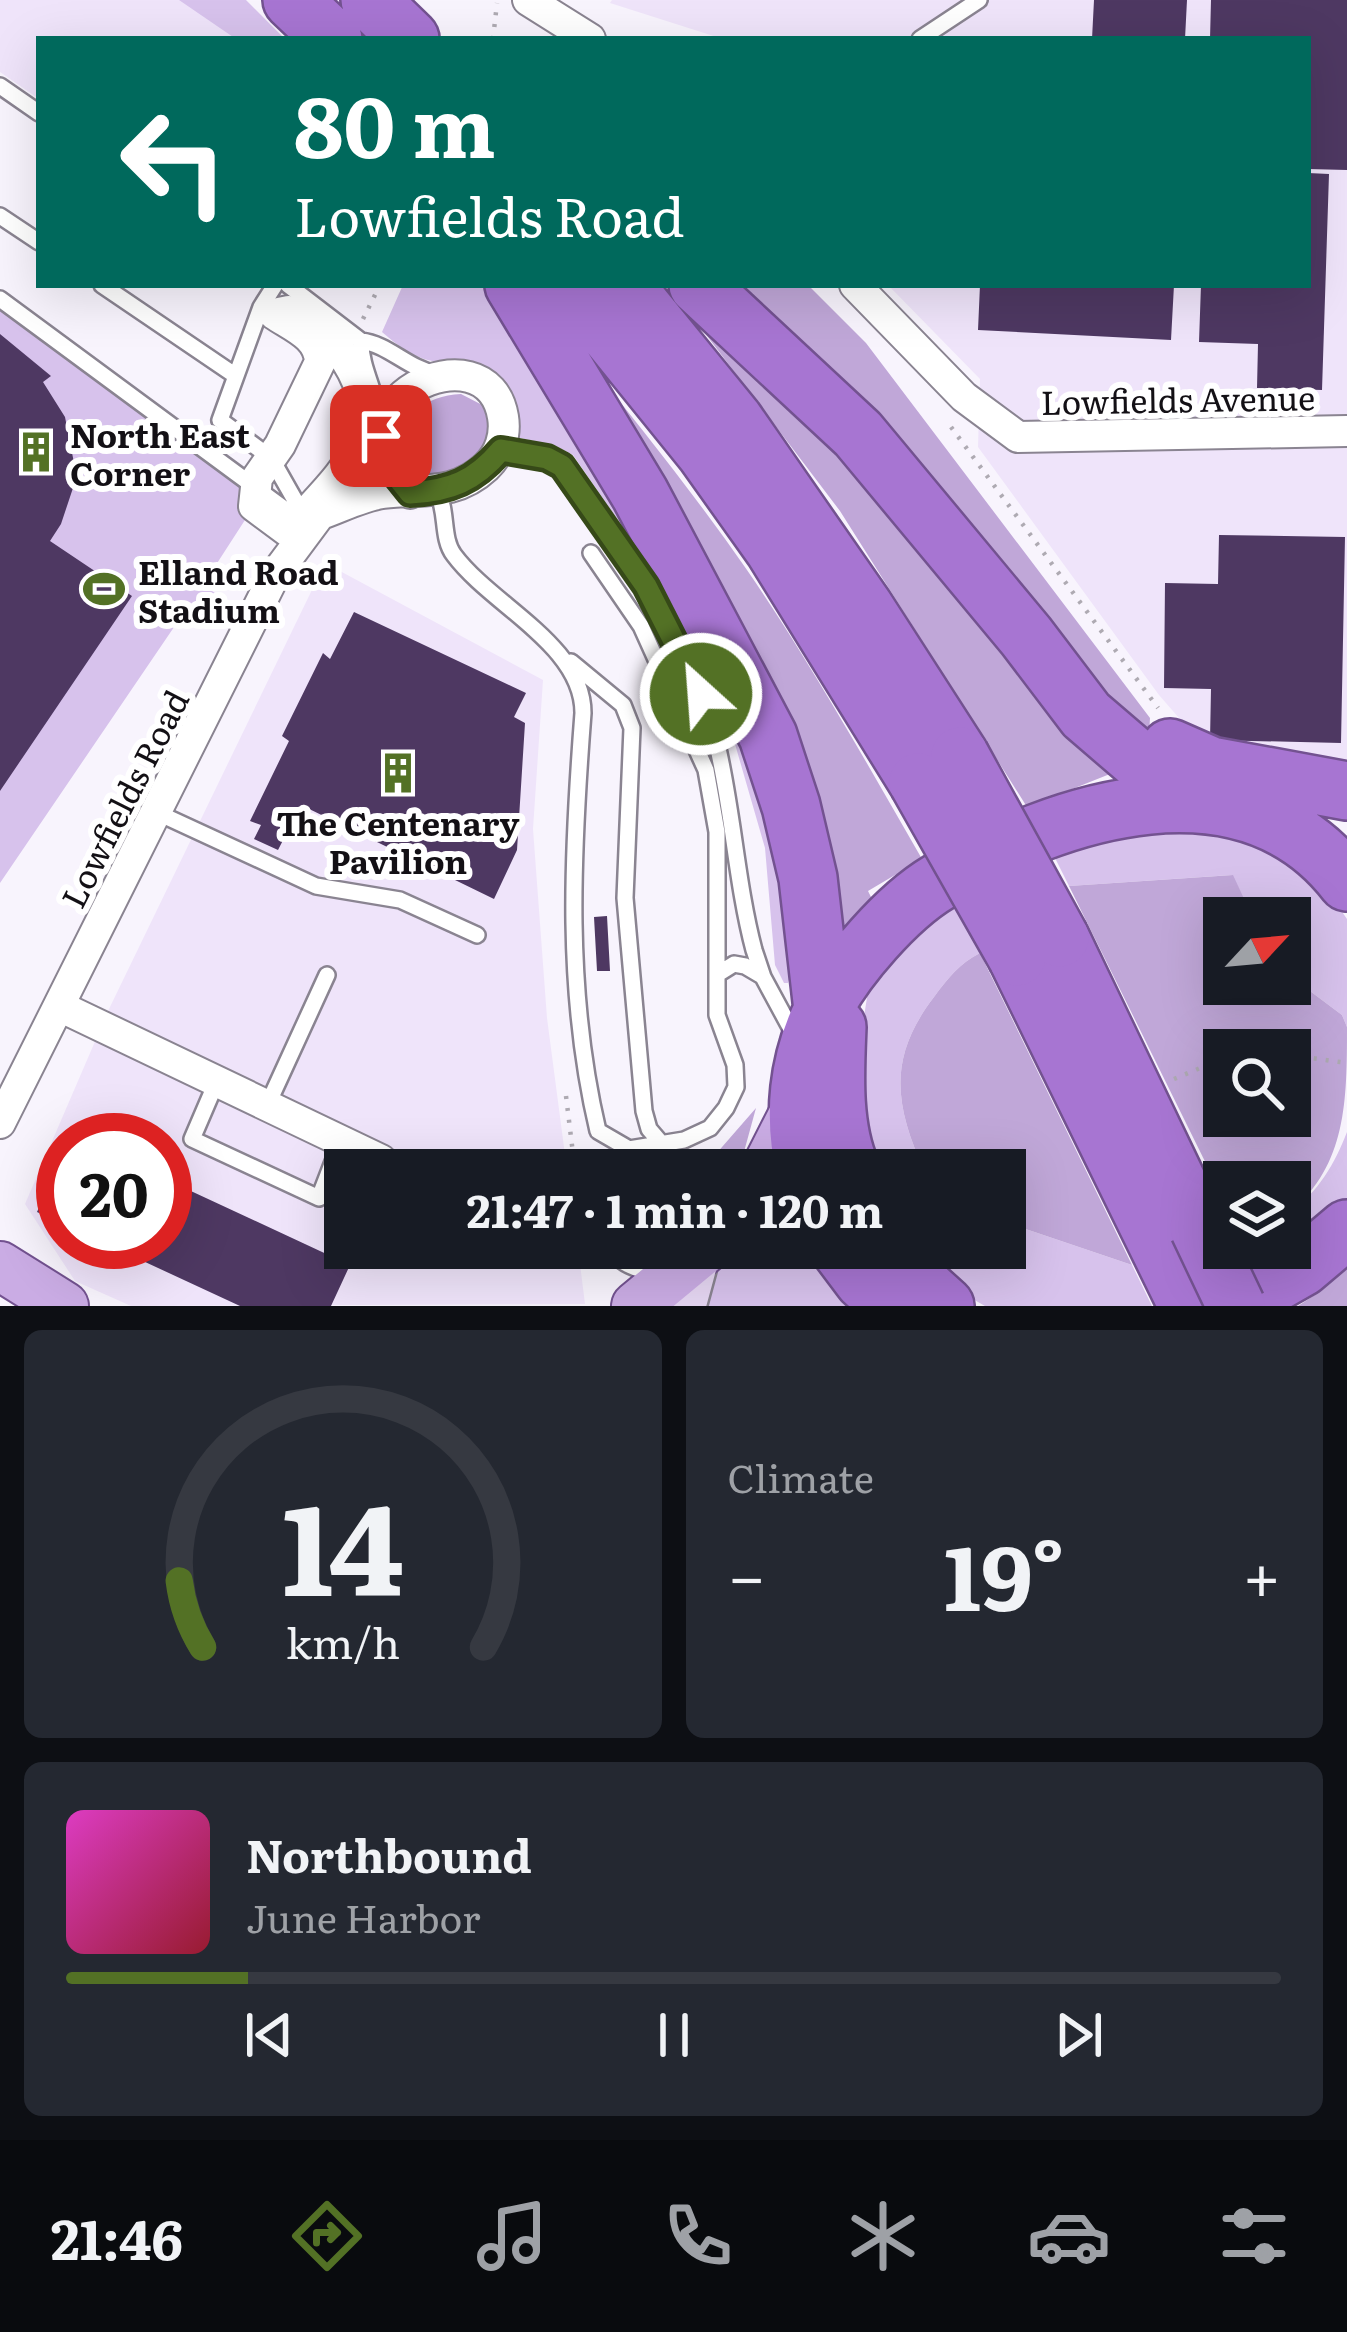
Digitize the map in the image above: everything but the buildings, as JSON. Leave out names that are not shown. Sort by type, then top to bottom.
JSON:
[{"type":"highway","points":[[292,0],[330,36]]},
{"type":"highway","points":[[516,288],[640,494],[769,736],[808,878],[816,1041],[807,1149]]},
{"type":"highway","points":[[572,288],[705,452],[939,769]]},
{"type":"highway","points":[[626,288],[734,420],[838,569],[939,769],[1038,948],[1180,1240],[1235,1306],[1302,1267],[1347,1229]]},
{"type":"highway","points":[[701,288],[858,434],[1086,715],[1186,800]]},
{"type":"highway","points":[[1047,665],[1160,743],[1211,766],[1347,791]]},
{"type":"highway","points":[[816,1041],[870,944],[937,883],[1050,828],[1134,806],[1186,800],[1236,811],[1291,832],[1347,882]]},
{"type":"highway","points":[[1291,832],[1347,831]]},
{"type":"highway","points":[[1038,948],[1135,1095],[1180,1240],[1188,1306]]},
{"type":"highway","points":[[816,1041],[834,1079],[843,1149]]},
{"type":"highway","points":[[855,1269],[891,1306]]},
{"type":"highway","points":[[911,1269],[945,1306]]},
{"type":"main road","points":[[773,1149],[816,1041]]},
{"type":"main road","points":[[0,1266],[64,1306]]},
{"type":"main road","points":[[636,1306],[681,1269]]},
{"type":"street","points":[[528,0],[581,22]]},
{"type":"street","name":"Lowfields Avenue","points":[[858,288],[964,398],[1018,437],[1347,431]]},
{"type":"street","points":[[308,519],[352,463],[364,424],[362,398],[345,357],[326,333],[290,310],[274,314],[311,339],[320,353],[320,362],[255,488],[254,506],[289,532],[308,519],[381,493],[423,492],[472,478],[501,450],[504,420],[498,398],[482,383],[440,375]]},
{"type":"street","name":"Lowfields Road","points":[[0,1123],[274,576],[308,519],[364,455],[377,449],[392,410],[408,389],[440,375]]},
{"type":"street","points":[[377,449],[386,463],[423,492]]},
{"type":"street","points":[[58,1006],[358,1149]]},
{"type":"street","points":[[683,1306],[696,1269]]},
{"type":"lane","points":[[925,36],[979,0]]},
{"type":"lane","points":[[0,86],[36,111]]},
{"type":"lane","points":[[0,216],[36,240]]},
{"type":"lane","points":[[106,288],[236,376]]},
{"type":"lane","points":[[273,288],[261,307],[220,420],[271,458],[308,519]]},
{"type":"lane","points":[[292,288],[361,340],[376,342],[416,370],[440,375]]},
{"type":"lane","points":[[0,299],[255,488]]},
{"type":"lane","points":[[361,340],[360,357],[376,393],[377,449]]},
{"type":"lane","points":[[501,450],[547,458],[562,466],[646,586],[701,694],[716,737],[746,919],[763,977]]},
{"type":"lane","points":[[423,492],[452,553],[500,602],[622,705],[632,728],[625,898],[644,1111],[649,1129],[661,1142]]},
{"type":"lane","points":[[563,655],[584,701],[572,898],[582,1062],[598,1131],[629,1149],[684,1140],[710,1128],[736,1087],[735,1065],[716,1015],[717,832],[706,770],[641,626],[591,553]]},
{"type":"lane","points":[[158,813],[316,886],[400,900],[477,935]]},
{"type":"lane","points":[[718,974],[734,964],[763,977],[816,1041]]},
{"type":"lane","points":[[267,1106],[327,975]]},
{"type":"lane","points":[[216,1083],[192,1139],[319,1198],[341,1141]]},
{"type":"path","points":[[493,36],[497,0]]},
{"type":"path","points":[[964,398],[950,424],[1162,714]]},
{"type":"path","points":[[1311,1058],[1347,1063]]},
{"type":"path","points":[[1135,1095],[1203,1067]]},
{"type":"shaded area","points":[[0,0],[241,0],[277,36],[36,36],[36,97],[0,72]]},
{"type":"shaded area","points":[[179,0],[246,0],[282,36],[232,36]]},
{"type":"shaded area","points":[[1347,0],[1347,772],[1239,787],[1159,695],[978,447],[980,379],[891,288],[1311,288],[1311,36],[714,36],[610,3]]},
{"type":"shaded area","points":[[402,288],[500,288],[579,413],[701,633],[762,772],[789,882],[793,960],[788,983],[775,965],[765,848],[722,699],[657,577],[573,455],[516,437],[511,401],[493,373],[470,363],[425,359],[382,332]]},
{"type":"shaded area","points":[[724,288],[811,288],[866,343],[1150,718],[1149,734],[1138,729]]},
{"type":"shaded area","points":[[676,295],[848,466],[1115,772],[1027,807],[840,511]]},
{"type":"shaded area","name":"Elland Road Stadium","points":[[0,299],[257,478],[254,506],[203,585],[215,593],[200,615],[187,608],[0,883]]},
{"type":"shaded area","points":[[581,353],[747,570],[922,859],[868,891],[874,903],[826,960],[823,906]]},
{"type":"shaded area","points":[[461,394],[488,408],[489,429],[483,447],[460,471],[444,476],[428,476],[412,468],[398,453],[404,428],[426,404]]},
{"type":"shaded area","points":[[325,563],[543,680],[533,829],[547,1018],[564,1149],[324,1149],[324,1269],[581,1269],[585,1304],[131,1306],[75,1281],[67,1269],[192,1269],[192,1113],[64,1113],[109,1009]]},
{"type":"shaded area","points":[[1193,826],[1273,851],[1329,893],[1347,919],[1347,1027],[1342,1015],[1311,992],[1311,897],[1243,897],[1232,875],[1069,886],[1052,852],[1110,832]]},
{"type":"shaded area","points":[[1233,875],[1243,897],[1203,897],[1203,1005],[1311,1005],[1311,992],[1342,1015],[1347,1054],[1340,1129],[1323,1174],[1311,1191],[1311,1161],[1205,1161],[1069,886]]},
{"type":"shaded area","points":[[952,898],[980,953],[954,972],[909,1040],[900,1081],[915,1149],[869,1149],[858,1103],[859,1049],[868,991],[883,955]]},
{"type":"shaded area","points":[[980,953],[1132,1265],[1026,1229],[1026,1149],[915,1149],[902,1102],[903,1061],[919,1019],[966,962]]},
{"type":"shaded area","points":[[756,1108],[745,1149],[720,1149]]},
{"type":"shaded area","points":[[1347,1132],[1347,1199],[1328,1228],[1311,1240],[1311,1193]]},
{"type":"shaded area","points":[[36,1178],[36,1221],[25,1204]]},
{"type":"shaded area","points":[[1026,1229],[1132,1265],[1152,1306],[985,1306],[964,1294],[943,1269],[1026,1269]]},
{"type":"shaded area","points":[[1347,1265],[1347,1306],[1298,1306],[1321,1291]]},
{"type":"shaded area","points":[[716,1269],[833,1269],[860,1306],[693,1306]]},
{"type":"place","name":"North East Corner","points":[[36,452]]},
{"type":"place","name":"Elland Road Stadium","points":[[104,589]]},
{"type":"place","name":"The Centenary Pavilion","points":[[398,773]]},
{"type":"route","points":[[381,436],[386,463],[410,493],[456,487],[501,450],[547,458],[562,466],[646,586],[701,694]]}]
